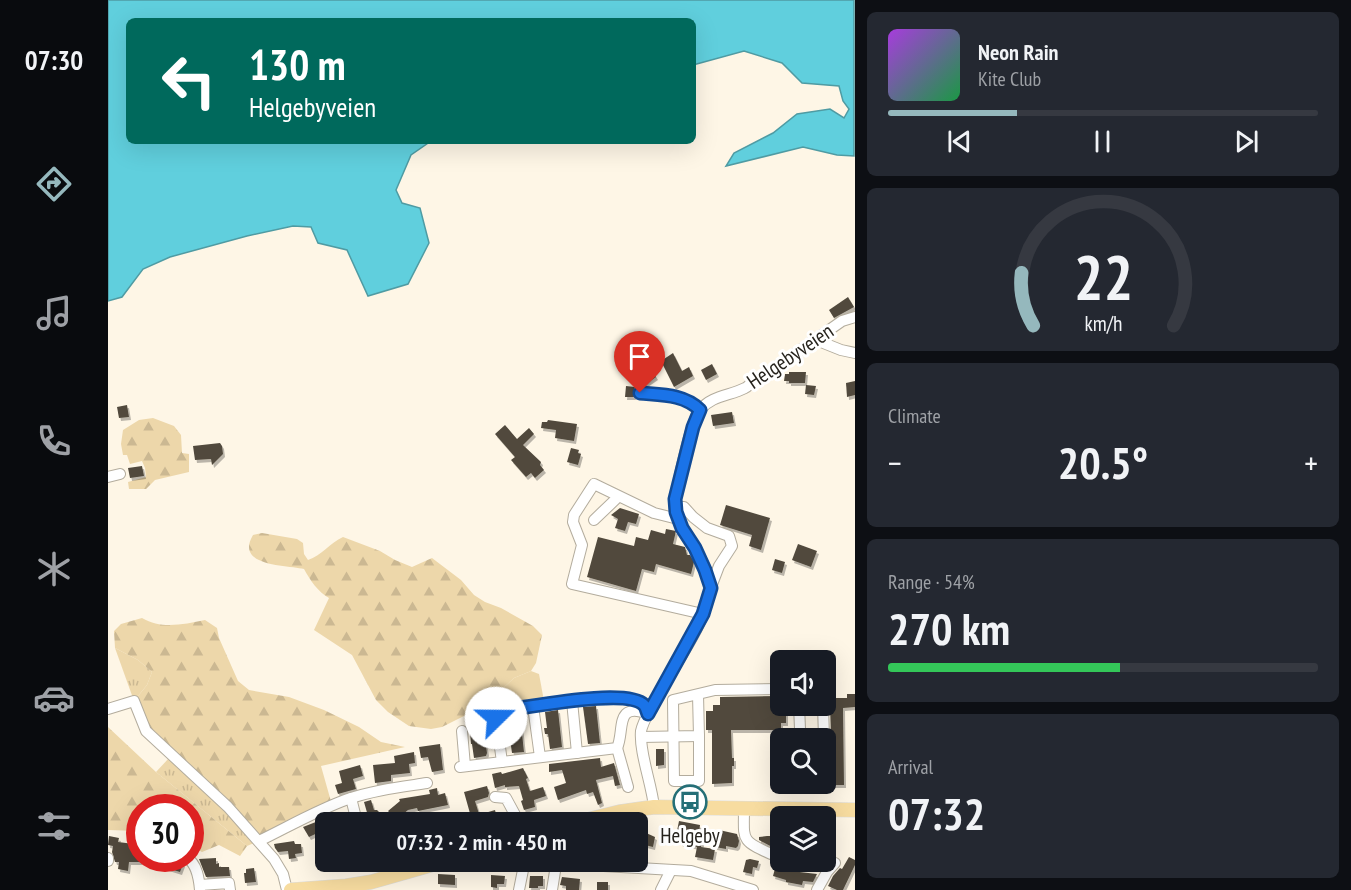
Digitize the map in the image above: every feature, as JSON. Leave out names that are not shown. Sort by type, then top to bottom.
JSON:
[{"type":"main road","points":[[619,812],[654,807],[854,806]]},
{"type":"main road","points":[[289,890],[346,888],[406,872]]},
{"type":"street","name":"Helgebyveien","points":[[700,410],[715,398],[745,388],[842,321],[855,317]]},
{"type":"street","points":[[816,340],[855,353]]},
{"type":"street","points":[[640,393],[687,399],[700,410],[693,427],[675,499],[678,519],[705,570],[711,588]]},
{"type":"street","points":[[108,477],[120,474]]},
{"type":"street","points":[[678,519],[666,518],[594,484],[574,515],[573,522],[582,544],[572,584],[703,614]]},
{"type":"street","points":[[594,520],[618,497]]},
{"type":"street","points":[[654,807],[652,786],[641,737],[642,730],[655,700],[703,614],[719,566],[732,546],[726,534],[707,528],[684,507],[676,507]]},
{"type":"street","points":[[655,700],[673,700],[715,690],[770,689]]},
{"type":"street","points":[[673,700],[674,781],[699,781],[698,695]]},
{"type":"street","points":[[502,762],[496,714],[500,711],[572,701],[622,698],[641,703],[648,714]]},
{"type":"street","points":[[108,709],[134,701],[146,731],[228,807],[259,841],[283,874],[289,890]]},
{"type":"street","points":[[572,701],[578,753]]},
{"type":"street","points":[[533,706],[540,757]]},
{"type":"street","points":[[628,787],[616,748],[621,723],[626,715],[635,711],[648,714]]},
{"type":"street","points":[[462,731],[462,766],[616,748]]},
{"type":"street","points":[[641,737],[699,736]]},
{"type":"street","points":[[259,841],[320,810],[351,798],[427,783]]},
{"type":"street","points":[[495,797],[506,798],[514,812]]},
{"type":"street","points":[[351,798],[354,812]]},
{"type":"street","points":[[744,808],[743,831],[746,840],[770,854]]},
{"type":"street","points":[[648,869],[692,871],[753,890]]},
{"type":"street","points":[[661,890],[671,870]]},
{"type":"street","points":[[197,872],[200,887],[229,883],[230,890]]},
{"type":"street","points":[[519,890],[523,872]]},
{"type":"street","points":[[552,890],[555,872]]},
{"type":"street","points":[[817,890],[828,872]]},
{"type":"green space","points":[[153,418],[174,426],[181,435],[182,453],[189,454],[189,472],[155,480],[146,489],[129,489],[128,482],[146,477],[142,461],[130,464],[127,455],[123,455],[121,444],[123,430],[139,420]]},
{"type":"green space","points":[[262,533],[297,539],[303,543],[304,554],[308,560],[343,537],[380,551],[412,567],[432,558],[461,580],[474,595],[533,626],[542,635],[536,663],[531,671],[514,678],[482,707],[442,727],[431,729],[409,726],[388,712],[376,700],[352,655],[314,630],[329,598],[321,592],[304,569],[265,562],[257,559],[251,553],[249,545],[253,535]]},
{"type":"green space","points":[[142,618],[165,625],[205,620],[217,628],[219,638],[238,681],[249,690],[289,697],[324,710],[359,727],[381,742],[405,747],[321,766],[332,805],[259,841],[146,731],[134,701],[147,685],[152,672],[138,660],[115,648],[114,631],[121,624]]},
{"type":"green space","points":[[115,648],[138,660],[152,672],[147,685],[134,701]]},
{"type":"green space","points":[[531,671],[539,674],[544,701],[485,709],[482,707],[514,678]]},
{"type":"green space","points":[[108,727],[183,794],[126,794],[126,831],[108,830]]},
{"type":"green space","points":[[169,758],[219,805],[254,843],[247,846],[204,811],[204,794],[183,794],[156,772]]},
{"type":"green space","points":[[204,811],[247,846],[240,856],[219,845],[204,851]]},
{"type":"water","points":[[108,0],[854,0],[854,156],[837,155],[803,147],[726,166],[734,153],[773,133],[797,114],[830,109],[844,118],[849,109],[843,101],[839,86],[802,83],[782,63],[744,51],[696,64],[696,18],[126,18],[126,144],[427,144],[411,155],[396,190],[402,203],[420,208],[429,243],[408,284],[368,296],[347,250],[318,243],[311,227],[293,226],[170,257],[143,269],[122,297],[108,301]]},
{"type":"building","points":[[848,297],[854,307],[834,318],[829,310]]},
{"type":"building","points":[[673,353],[682,371],[689,367],[693,376],[674,387],[661,361]]},
{"type":"building","points":[[712,364],[717,374],[706,380],[701,370]]},
{"type":"building","points":[[651,369],[656,377],[643,386],[639,386],[635,379]]},
{"type":"building","points":[[806,372],[805,383],[784,381],[785,374]]},
{"type":"building","points":[[855,381],[855,395],[847,397],[846,383]]},
{"type":"building","points":[[806,385],[816,386],[814,395],[805,394]]},
{"type":"building","points":[[626,386],[635,387],[634,397],[625,397]]},
{"type":"building","points":[[127,405],[129,417],[119,418],[117,407]]},
{"type":"building","points":[[732,412],[734,423],[713,426],[711,415]]},
{"type":"building","points":[[548,420],[577,424],[574,441],[555,438],[556,430],[541,428],[542,422]]},
{"type":"building","points":[[505,425],[517,439],[529,428],[534,434],[523,445],[541,462],[540,465],[544,470],[535,478],[531,473],[526,477],[511,460],[515,457],[495,434]]},
{"type":"building","points":[[220,443],[223,454],[212,465],[211,459],[195,460],[193,446]]},
{"type":"building","points":[[571,448],[579,450],[578,453],[581,454],[578,465],[567,462]]},
{"type":"building","points":[[142,466],[144,476],[130,478],[128,468]]},
{"type":"building","points":[[726,505],[770,518],[761,550],[749,546],[752,535],[720,525]]},
{"type":"building","points":[[620,508],[639,514],[636,524],[628,522],[625,531],[615,528],[618,519],[611,515]]},
{"type":"building","points":[[666,529],[676,531],[673,544],[685,547],[687,555],[690,555],[694,562],[691,574],[656,564],[654,572],[642,569],[636,591],[587,577],[598,537],[634,546],[636,537],[648,540],[651,530],[665,534]]},
{"type":"building","points":[[798,544],[817,551],[811,567],[792,560]]},
{"type":"building","points":[[775,559],[785,562],[782,573],[772,570]]},
{"type":"building","points":[[847,694],[855,694],[855,707],[843,708],[844,785],[836,785],[836,728],[831,728],[830,716],[836,716],[836,698],[847,698]]},
{"type":"building","points":[[770,696],[770,716],[786,716],[786,723],[781,723],[781,728],[770,728],[770,730],[731,730],[732,758],[734,758],[732,783],[712,784],[712,730],[706,730],[706,711],[713,711],[713,705],[720,705],[720,697]]},
{"type":"building","points":[[596,706],[600,743],[588,744],[583,707]]},
{"type":"building","points":[[558,710],[562,747],[550,749],[548,734],[545,734],[544,728],[547,728],[545,712]]},
{"type":"building","points":[[520,715],[524,752],[512,753],[510,739],[507,739],[506,733],[509,733],[507,717]]},
{"type":"building","points":[[482,720],[487,753],[486,756],[474,758],[469,721]]},
{"type":"building","points":[[440,744],[443,770],[432,772],[428,757],[421,758],[419,747]]},
{"type":"building","points":[[656,749],[664,749],[664,765],[656,766]]},
{"type":"building","points":[[414,752],[415,763],[409,764],[410,773],[391,775],[391,781],[375,783],[373,765],[395,763],[394,756]]},
{"type":"building","points":[[600,758],[601,767],[614,763],[620,785],[615,786],[613,776],[596,780],[602,803],[598,805],[593,792],[587,794],[586,790],[558,800],[554,787],[566,783],[562,770],[549,772],[549,764]]},
{"type":"building","points":[[360,765],[363,776],[353,779],[356,789],[338,794],[335,785],[342,783],[339,771]]},
{"type":"building","points":[[523,768],[528,778],[526,779],[530,791],[543,787],[546,796],[534,800],[535,807],[524,810],[519,786],[505,787],[505,785],[495,788],[492,774],[501,772],[502,774]]},
{"type":"building","points":[[487,786],[489,793],[488,797],[475,801],[478,812],[470,812],[464,792]]},
{"type":"building","points":[[437,788],[438,795],[445,793],[448,805],[418,811],[417,808],[406,812],[388,811],[400,801],[399,799],[430,794],[429,790]]},
{"type":"building","points":[[371,800],[374,810],[379,812],[367,812],[364,802]]},
{"type":"building","points":[[679,821],[700,825],[699,834],[704,835],[701,847],[715,849],[713,860],[695,857],[697,847],[680,843],[683,832],[677,831]]},
{"type":"building","points":[[315,822],[315,834],[309,837],[303,827]]},
{"type":"building","points":[[719,830],[737,834],[738,846],[736,848],[726,846],[726,849],[715,847]]},
{"type":"building","points":[[648,834],[655,837],[653,847],[648,846]]},
{"type":"building","points":[[109,836],[119,838],[118,842],[126,843],[126,871],[118,869],[119,862],[115,862],[113,846],[108,845]]},
{"type":"building","points":[[770,836],[770,846],[759,840],[759,837]]},
{"type":"building","points":[[294,841],[295,844],[301,844],[302,853],[295,854],[296,858],[289,859],[288,851],[278,852],[275,848],[274,844]]},
{"type":"building","points":[[849,857],[855,860],[855,865],[843,890],[828,886],[833,876],[840,868],[842,869]]},
{"type":"building","points":[[216,858],[216,864],[219,863],[219,867],[229,867],[230,876],[206,877],[204,859]]},
{"type":"building","points":[[746,860],[759,861],[757,868],[753,867],[752,874],[743,872]]},
{"type":"building","points":[[254,868],[256,882],[245,883],[246,869]]},
{"type":"building","points":[[774,872],[817,874],[813,882],[803,881],[802,885],[786,882],[786,880],[773,876]]},
{"type":"building","points":[[438,874],[455,875],[455,885],[438,884]]},
{"type":"building","points":[[491,875],[505,876],[504,884],[497,884],[497,888],[491,887]]},
{"type":"building","points":[[530,876],[543,876],[543,886],[529,888]]},
{"type":"building","points":[[562,877],[580,879],[579,890],[566,890],[566,886],[560,885]]},
{"type":"building","points":[[597,882],[608,882],[608,890],[597,890]]},
{"type":"place","name":"Helgeby","points":[[690,802]]},
{"type":"route","points":[[496,718],[497,712],[512,709],[614,697],[641,703],[648,714],[703,614],[711,588],[695,548],[678,519],[675,499],[693,427],[700,410],[687,399],[640,393]]}]
